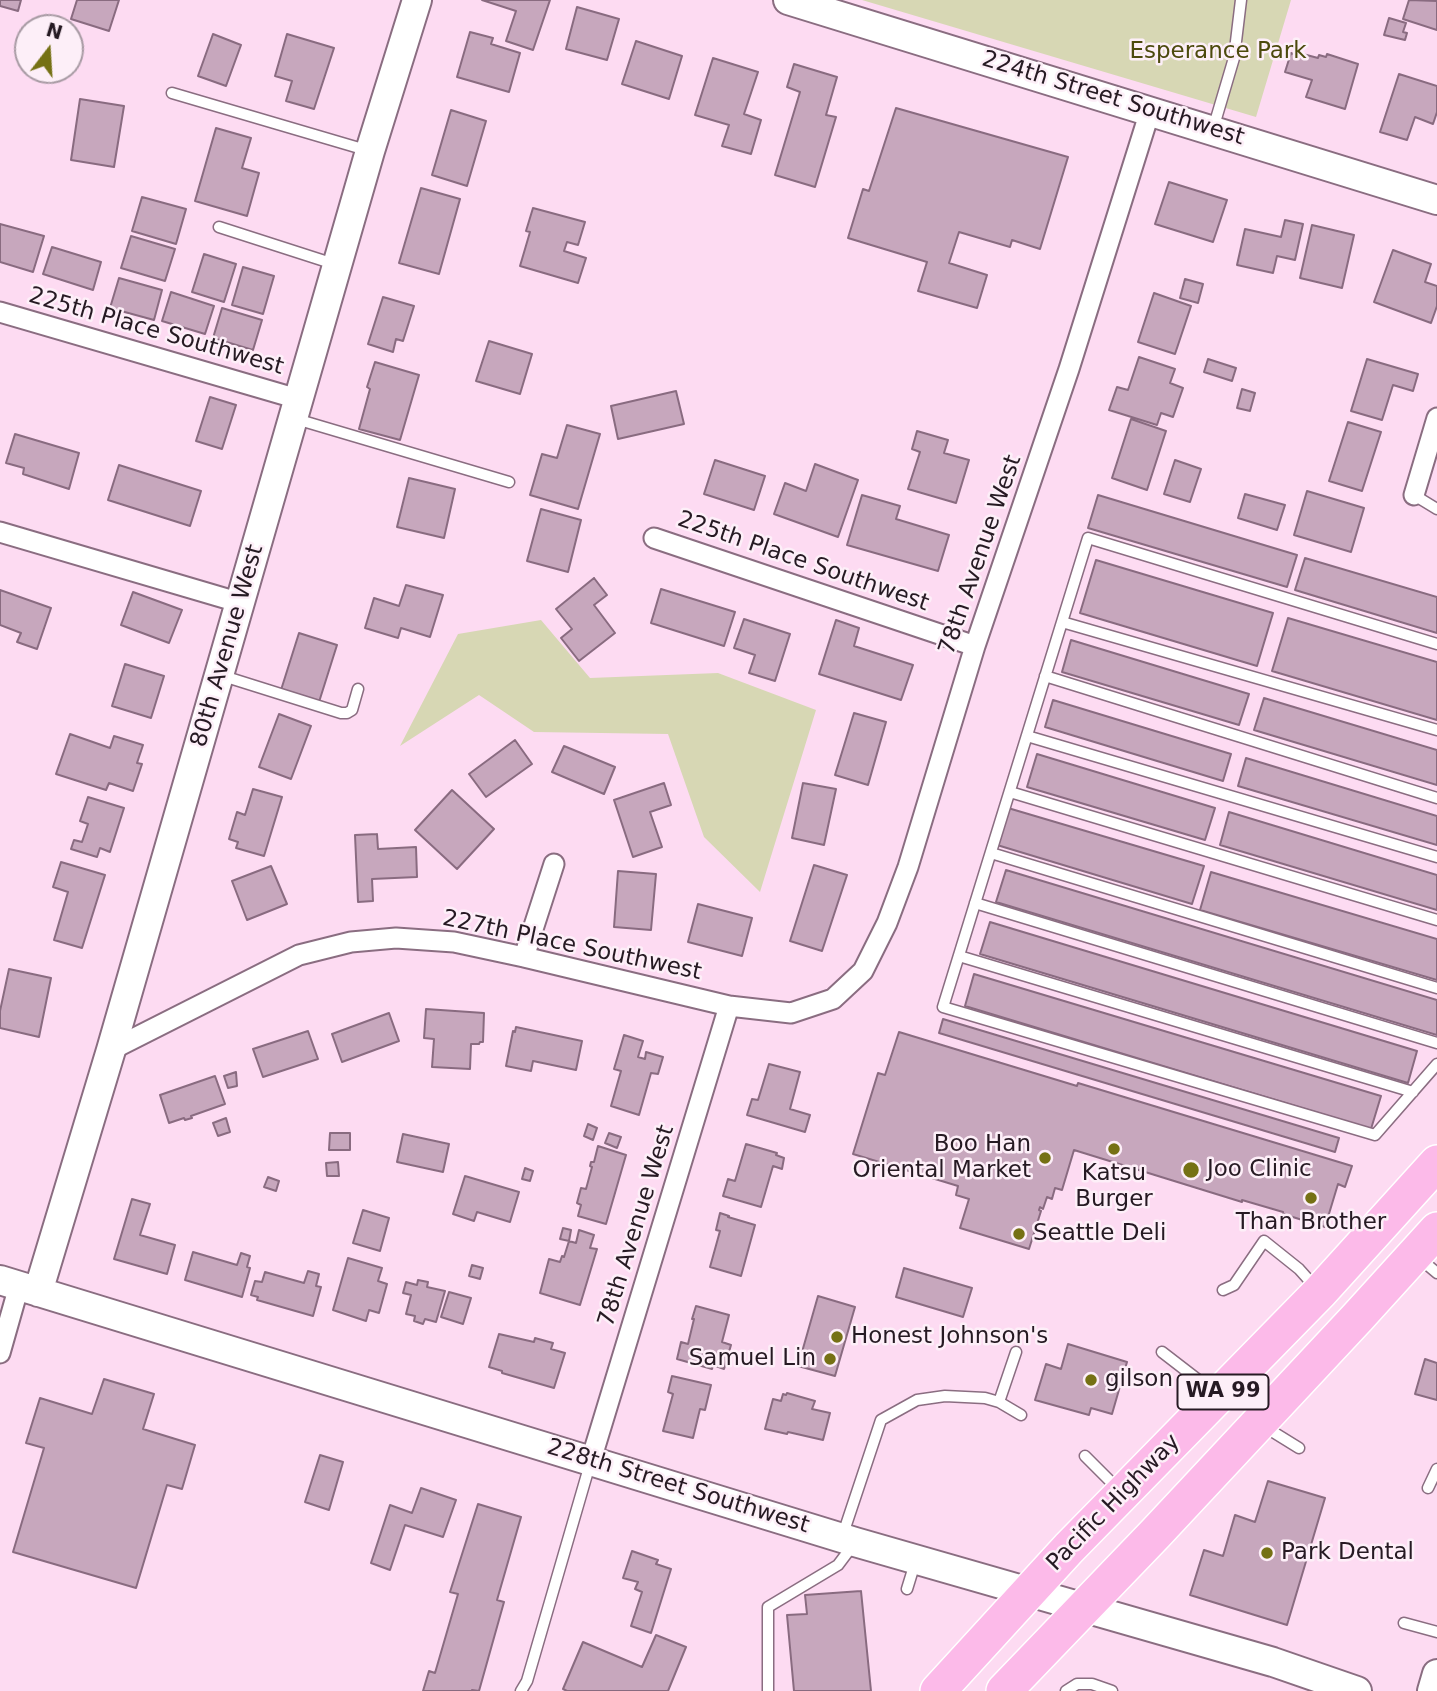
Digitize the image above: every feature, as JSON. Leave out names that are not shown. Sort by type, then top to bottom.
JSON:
[{"type":"highway","name":"Pacific Highway","points":[[938,1691],[1027,1592],[1320,1292],[1437,1163]]},
{"type":"highway","name":"WA 99","points":[[1004,1691],[1259,1423],[1430,1253]]},
{"type":"street","name":"80th Avenue West","points":[[19,1286],[111,1050],[370,151],[417,0]]},
{"type":"street","name":"224th Street Southwest","points":[[788,0],[1437,200]]},
{"type":"street","name":"78th Avenue West","points":[[833,999],[863,971],[887,923],[908,867],[975,646],[1069,369],[1150,111]]},
{"type":"street","name":"225th Place Southwest","points":[[0,312],[295,409]]},
{"type":"street","points":[[1414,495],[1437,418]]},
{"type":"street","points":[[0,532],[241,603]]},
{"type":"street","name":"225th Place Southwest","points":[[654,538],[975,646]]},
{"type":"street","points":[[524,957],[554,864]]},
{"type":"street","name":"227th Place Southwest","points":[[111,1050],[299,955],[351,942],[396,937],[454,942],[729,1006],[791,1013],[833,999]]},
{"type":"street","name":"78th Avenue West","points":[[591,1460],[729,1006]]},
{"type":"street","points":[[0,1353],[19,1286]]},
{"type":"street","name":"228th Street Southwest","points":[[19,1286],[848,1540],[1273,1662],[1357,1691]]},
{"type":"street","points":[[1432,1691],[1437,1674]]},
{"type":"lane","points":[[1213,130],[1234,58],[1241,0]]},
{"type":"lane","points":[[172,93],[370,151]]},
{"type":"lane","points":[[219,227],[338,265]]},
{"type":"lane","points":[[295,409],[509,482]]},
{"type":"lane","points":[[1414,495],[1437,509]]},
{"type":"lane","points":[[1437,644],[1087,538],[943,1007],[1375,1135],[1437,1065]]},
{"type":"lane","points":[[1062,622],[1437,730]]},
{"type":"lane","points":[[219,675],[341,713],[352,710],[358,689]]},
{"type":"lane","points":[[1045,677],[1437,798]]},
{"type":"lane","points":[[1027,736],[1437,858]]},
{"type":"lane","points":[[1010,792],[1437,919]]},
{"type":"lane","points":[[991,853],[1437,988]]},
{"type":"lane","points":[[975,903],[1437,1044]]},
{"type":"lane","points":[[959,956],[1413,1092]]},
{"type":"lane","points":[[1223,1290],[1234,1285],[1264,1241],[1299,1269],[1320,1292]]},
{"type":"lane","points":[[1162,1352],[1218,1397]]},
{"type":"lane","points":[[999,1402],[1016,1353]]},
{"type":"lane","points":[[768,1691],[768,1607],[838,1565],[848,1540],[881,1419],[917,1400],[945,1396],[985,1398],[999,1402],[1021,1415]]},
{"type":"lane","points":[[1259,1423],[1299,1448]]},
{"type":"lane","points":[[1085,1456],[1122,1494]]},
{"type":"lane","points":[[521,1691],[527,1681],[591,1460]]},
{"type":"lane","points":[[1428,1488],[1437,1469]]},
{"type":"lane","points":[[908,1588],[917,1559]]},
{"type":"lane","points":[[1404,1623],[1437,1632]]},
{"type":"lane","points":[[1066,1691],[1077,1684],[1091,1684],[1112,1691]]},
{"type":"green space","name":"Esperance Park","points":[[862,0],[1291,0],[1256,117]]},
{"type":"green space","points":[[541,620],[590,678],[718,673],[816,710],[760,892],[704,837],[668,734],[534,732],[479,695],[400,746],[458,634]]},
{"type":"building","points":[[0,0],[21,0],[18,11],[0,6]]},
{"type":"building","points":[[77,0],[119,0],[109,31],[84,23],[84,14],[73,14]]},
{"type":"building","points":[[482,0],[550,0],[533,50],[506,41],[516,11]]},
{"type":"building","points":[[1409,0],[1437,1],[1437,30],[1403,19]]},
{"type":"building","points":[[577,7],[619,19],[607,60],[566,49]]},
{"type":"building","points":[[1389,18],[1406,23],[1403,32],[1407,33],[1405,40],[1384,35]]},
{"type":"building","points":[[470,32],[493,38],[491,44],[520,53],[509,92],[457,77]]},
{"type":"building","points":[[213,34],[241,45],[226,86],[198,76]]},
{"type":"building","points":[[287,34],[334,48],[314,109],[286,101],[292,81],[275,76]]},
{"type":"building","points":[[636,41],[682,56],[669,99],[622,84]]},
{"type":"building","points":[[1291,53],[1318,58],[1319,55],[1326,57],[1327,54],[1358,64],[1345,109],[1306,97],[1312,80],[1285,72]]},
{"type":"building","points":[[713,58],[758,72],[744,114],[761,120],[751,154],[722,146],[729,125],[695,115]]},
{"type":"building","points":[[794,64],[837,77],[826,115],[836,117],[815,187],[775,175],[800,92],[787,87]]},
{"type":"building","points":[[1399,74],[1437,86],[1437,112],[1433,124],[1415,117],[1407,140],[1380,132]]},
{"type":"building","points":[[80,99],[124,106],[114,167],[71,160]]},
{"type":"building","points":[[896,108],[1068,157],[1040,249],[1012,240],[1010,247],[959,232],[949,263],[987,275],[977,308],[918,291],[927,262],[848,238],[863,189],[869,191]]},
{"type":"building","points":[[451,110],[486,121],[467,186],[432,175]]},
{"type":"building","points":[[216,128],[251,138],[242,168],[259,173],[247,216],[195,201]]},
{"type":"building","points":[[1169,182],[1227,200],[1213,242],[1155,224]]},
{"type":"building","points":[[421,188],[460,199],[439,274],[399,263]]},
{"type":"building","points":[[142,197],[186,209],[176,244],[132,231]]},
{"type":"building","points":[[533,208],[585,222],[578,245],[567,242],[564,251],[586,258],[578,283],[520,266],[530,232],[526,231]]},
{"type":"building","points":[[1285,220],[1303,224],[1295,260],[1277,256],[1273,273],[1237,265],[1245,229],[1281,237]]},
{"type":"building","points":[[0,224],[44,236],[33,272],[0,262]]},
{"type":"building","points":[[1312,225],[1354,235],[1342,288],[1300,278]]},
{"type":"building","points":[[131,236],[175,249],[165,281],[121,268]]},
{"type":"building","points":[[52,247],[101,262],[93,290],[43,274]]},
{"type":"building","points":[[1393,250],[1431,264],[1425,282],[1437,286],[1437,306],[1431,323],[1374,302]]},
{"type":"building","points":[[204,254],[236,264],[224,302],[192,292]]},
{"type":"building","points":[[243,267],[274,276],[263,314],[232,305]]},
{"type":"building","points":[[119,278],[162,290],[154,320],[110,308]]},
{"type":"building","points":[[1185,279],[1203,284],[1198,303],[1180,298]]},
{"type":"building","points":[[171,292],[214,306],[205,334],[162,321]]},
{"type":"building","points":[[1154,293],[1191,306],[1175,354],[1138,342]]},
{"type":"building","points":[[383,297],[414,306],[403,341],[396,339],[393,352],[368,344]]},
{"type":"building","points":[[222,308],[262,320],[253,350],[213,338]]},
{"type":"building","points":[[489,341],[532,354],[520,394],[476,381]]},
{"type":"building","points":[[1139,357],[1175,369],[1170,383],[1183,388],[1173,417],[1161,413],[1157,425],[1109,410],[1117,387],[1128,390]]},
{"type":"building","points":[[1208,359],[1236,368],[1232,381],[1204,372]]},
{"type":"building","points":[[1367,359],[1418,374],[1413,391],[1393,385],[1382,420],[1351,411]]},
{"type":"building","points":[[375,362],[419,375],[400,440],[359,429]]},
{"type":"building","points":[[1242,389],[1255,393],[1250,411],[1237,408]]},
{"type":"building","points":[[676,391],[684,424],[618,439],[611,406]]},
{"type":"building","points":[[210,397],[236,405],[222,449],[196,441]]},
{"type":"building","points":[[1131,419],[1166,431],[1147,490],[1112,478]]},
{"type":"building","points":[[1348,422],[1381,432],[1362,491],[1329,481]]},
{"type":"building","points":[[567,425],[600,434],[578,509],[530,495],[542,454],[557,458]]},
{"type":"building","points":[[917,431],[948,440],[944,453],[969,460],[956,503],[908,489],[920,452],[912,449]]},
{"type":"building","points":[[15,434],[79,453],[69,489],[23,474],[24,468],[6,463]]},
{"type":"building","points":[[715,460],[765,476],[754,510],[704,494]]},
{"type":"building","points":[[1175,460],[1201,469],[1190,502],[1164,494]]},
{"type":"building","points":[[815,464],[858,480],[838,537],[774,514],[785,483],[806,491]]},
{"type":"building","points":[[119,465],[201,491],[190,526],[108,500]]},
{"type":"building","points":[[409,478],[455,489],[444,538],[397,527]]},
{"type":"building","points":[[1307,491],[1364,508],[1351,552],[1294,535]]},
{"type":"building","points":[[1245,494],[1285,505],[1277,530],[1238,518]]},
{"type":"building","points":[[862,495],[900,506],[896,519],[949,535],[938,571],[847,545]]},
{"type":"building","points":[[1098,495],[1297,555],[1287,587],[1088,528]]},
{"type":"building","points":[[541,509],[581,520],[568,572],[527,561]]},
{"type":"building","points":[[1305,558],[1437,597],[1437,633],[1295,590]]},
{"type":"building","points":[[1096,560],[1273,613],[1257,666],[1080,613]]},
{"type":"building","points":[[594,578],[607,595],[594,605],[615,633],[579,661],[561,638],[572,629],[556,609]]},
{"type":"building","points":[[406,585],[443,595],[430,637],[401,628],[398,638],[365,628],[374,598],[399,606]]},
{"type":"building","points":[[661,589],[735,612],[724,646],[651,623]]},
{"type":"building","points":[[0,590],[51,608],[37,649],[17,642],[21,633],[0,625]]},
{"type":"building","points":[[133,592],[182,610],[169,643],[121,625]]},
{"type":"building","points":[[1288,618],[1437,662],[1437,720],[1272,671]]},
{"type":"building","points":[[744,619],[790,634],[775,681],[749,673],[755,655],[734,648]]},
{"type":"building","points":[[836,620],[859,628],[854,646],[913,665],[901,700],[819,674]]},
{"type":"building","points":[[299,633],[337,645],[319,702],[281,690]]},
{"type":"building","points":[[1071,640],[1249,694],[1239,725],[1062,672]]},
{"type":"building","points":[[125,664],[164,676],[151,718],[112,706]]},
{"type":"building","points":[[1264,698],[1437,750],[1437,785],[1254,730]]},
{"type":"building","points":[[1053,700],[1231,754],[1223,781],[1045,727]]},
{"type":"building","points":[[854,713],[886,722],[868,785],[835,775]]},
{"type":"building","points":[[279,714],[311,726],[291,779],[259,767]]},
{"type":"building","points":[[70,734],[110,748],[114,736],[143,745],[137,763],[142,764],[133,791],[109,783],[106,790],[56,774]]},
{"type":"building","points":[[515,740],[532,764],[486,797],[469,774]]},
{"type":"building","points":[[564,746],[615,767],[604,794],[552,772]]},
{"type":"building","points":[[1037,754],[1215,808],[1205,840],[1027,787]]},
{"type":"building","points":[[1246,758],[1437,816],[1437,845],[1238,786]]},
{"type":"building","points":[[664,783],[671,805],[650,812],[662,847],[633,857],[614,800]]},
{"type":"building","points":[[803,783],[836,789],[824,845],[792,838]]},
{"type":"building","points":[[253,789],[282,797],[264,856],[236,848],[238,842],[229,839],[237,812],[245,815]]},
{"type":"building","points":[[452,790],[494,829],[457,869],[415,830]]},
{"type":"building","points":[[88,797],[124,808],[110,852],[100,848],[97,857],[71,849],[74,840],[82,842],[88,824],[80,821]]},
{"type":"building","points":[[1008,808],[1204,866],[1192,904],[997,845]]},
{"type":"building","points":[[1229,812],[1437,875],[1437,910],[1220,845]]},
{"type":"building","points":[[377,834],[378,849],[416,847],[417,877],[372,879],[373,901],[358,902],[355,835]]},
{"type":"building","points":[[61,862],[105,875],[82,948],[54,940],[68,892],[53,887]]},
{"type":"building","points":[[814,865],[847,875],[822,951],[790,941]]},
{"type":"building","points":[[271,866],[287,904],[247,920],[232,881]]},
{"type":"building","points":[[1006,870],[1437,1000],[1437,1035],[996,902]]},
{"type":"building","points":[[618,871],[656,874],[651,930],[614,927]]},
{"type":"building","points":[[1211,872],[1437,939],[1437,980],[1200,910]]},
{"type":"building","points":[[698,904],[752,918],[742,956],[688,942]]},
{"type":"building","points":[[990,922],[1417,1051],[1408,1083],[980,954]]},
{"type":"building","points":[[9,969],[51,978],[39,1037],[0,1028],[0,1011]]},
{"type":"building","points":[[974,974],[1381,1096],[1371,1129],[965,1006]]},
{"type":"building","points":[[426,1009],[484,1013],[483,1042],[471,1044],[470,1069],[432,1067],[434,1039],[424,1038]]},
{"type":"building","points":[[389,1013],[399,1041],[342,1062],[332,1034]]},
{"type":"building","points":[[943,1019],[1339,1138],[1335,1152],[939,1033]]},
{"type":"building","points":[[516,1027],[582,1041],[576,1070],[533,1061],[531,1071],[506,1066]]},
{"type":"building","points":[[308,1031],[318,1059],[263,1077],[253,1049]]},
{"type":"building","points":[[899,1032],[1352,1166],[1345,1187],[1338,1184],[1325,1227],[1074,1150],[1062,1190],[1055,1188],[1052,1199],[1047,1197],[1043,1209],[1040,1207],[1029,1249],[960,1228],[969,1199],[956,1195],[958,1186],[853,1154],[878,1073],[885,1075]]},
{"type":"building","points":[[624,1035],[643,1041],[638,1057],[645,1059],[646,1052],[663,1057],[658,1074],[651,1073],[639,1115],[611,1106],[621,1071],[614,1069]]},
{"type":"building","points":[[769,1064],[800,1072],[790,1109],[810,1115],[805,1132],[747,1115],[752,1099],[758,1100]]},
{"type":"building","points":[[236,1072],[237,1086],[228,1088],[224,1076]]},
{"type":"building","points":[[215,1076],[225,1104],[191,1116],[192,1118],[169,1123],[160,1095]]},
{"type":"building","points":[[226,1118],[230,1132],[218,1136],[213,1123]]},
{"type":"building","points":[[588,1124],[597,1128],[593,1140],[584,1136]]},
{"type":"building","points":[[330,1133],[350,1133],[350,1150],[329,1150]]},
{"type":"building","points":[[609,1133],[621,1137],[617,1148],[605,1143]]},
{"type":"building","points":[[403,1134],[449,1144],[443,1172],[397,1162]]},
{"type":"building","points":[[746,1144],[777,1153],[776,1155],[784,1158],[782,1169],[773,1166],[761,1207],[723,1196],[728,1179],[735,1181]]},
{"type":"building","points":[[598,1146],[626,1155],[606,1224],[578,1216],[581,1205],[577,1203],[581,1188],[586,1189],[591,1162],[594,1162]]},
{"type":"building","points":[[338,1162],[339,1176],[327,1176],[326,1163]]},
{"type":"building","points":[[525,1168],[533,1171],[530,1181],[522,1179]]},
{"type":"building","points":[[465,1176],[519,1192],[510,1222],[477,1212],[474,1221],[453,1214]]},
{"type":"building","points":[[268,1177],[279,1181],[276,1191],[264,1187]]},
{"type":"building","points":[[132,1199],[150,1204],[140,1235],[175,1245],[167,1274],[114,1259]]},
{"type":"building","points":[[363,1210],[389,1218],[380,1251],[353,1243]]},
{"type":"building","points":[[720,1213],[755,1225],[741,1276],[710,1267],[720,1231],[716,1230]]},
{"type":"building","points":[[563,1228],[571,1230],[569,1241],[560,1239]]},
{"type":"building","points":[[579,1230],[594,1235],[590,1248],[597,1249],[580,1305],[540,1293],[549,1259],[560,1262],[569,1241],[576,1243]]},
{"type":"building","points":[[193,1252],[237,1265],[241,1253],[250,1256],[247,1267],[250,1268],[242,1297],[185,1280]]},
{"type":"building","points":[[348,1258],[382,1268],[378,1281],[387,1284],[379,1313],[369,1310],[366,1321],[333,1310]]},
{"type":"building","points":[[472,1265],[483,1268],[480,1279],[469,1276]]},
{"type":"building","points":[[904,1268],[972,1288],[963,1317],[896,1297]]},
{"type":"building","points":[[308,1271],[319,1274],[316,1286],[321,1287],[313,1316],[257,1300],[258,1297],[251,1295],[255,1281],[262,1282],[265,1272],[304,1283]]},
{"type":"building","points":[[418,1280],[428,1282],[427,1287],[445,1291],[436,1322],[425,1319],[423,1324],[414,1321],[415,1316],[406,1314],[411,1295],[403,1293],[406,1282],[417,1285]]},
{"type":"building","points":[[449,1292],[471,1298],[463,1324],[441,1317]]},
{"type":"building","points":[[818,1296],[855,1307],[835,1376],[798,1366]]},
{"type":"building","points":[[696,1306],[729,1315],[722,1342],[731,1345],[724,1369],[713,1365],[712,1369],[677,1359],[681,1342],[688,1344]]},
{"type":"building","points":[[499,1334],[534,1342],[535,1338],[553,1343],[551,1349],[565,1353],[554,1388],[489,1367]]},
{"type":"building","points":[[1068,1344],[1127,1362],[1112,1414],[1091,1408],[1089,1415],[1035,1400],[1046,1364],[1061,1369]]},
{"type":"building","points":[[1425,1359],[1437,1363],[1437,1400],[1415,1394]]},
{"type":"building","points":[[672,1376],[711,1385],[705,1410],[700,1409],[693,1438],[663,1431],[673,1394],[668,1392]]},
{"type":"building","points":[[104,1379],[154,1394],[143,1429],[195,1445],[182,1489],[167,1485],[136,1588],[13,1552],[44,1448],[26,1443],[40,1398],[92,1414]]},
{"type":"building","points":[[783,1394],[815,1401],[812,1409],[830,1413],[823,1440],[765,1429],[773,1399],[781,1401]]},
{"type":"building","points":[[320,1455],[343,1462],[329,1510],[305,1502]]},
{"type":"building","name":"Park Dental","points":[[1268,1481],[1325,1498],[1287,1625],[1190,1595],[1204,1550],[1223,1556],[1235,1515],[1255,1522]]},
{"type":"building","points":[[421,1488],[456,1500],[443,1537],[405,1525],[390,1570],[371,1563],[390,1505],[412,1513]]},
{"type":"building","points":[[478,1504],[521,1517],[497,1600],[504,1602],[479,1691],[423,1691],[429,1671],[435,1673],[458,1594],[450,1592]]},
{"type":"building","points":[[632,1551],[658,1560],[656,1564],[671,1569],[651,1633],[631,1626],[642,1592],[635,1589],[638,1582],[623,1578]]},
{"type":"building","points":[[861,1591],[871,1691],[794,1691],[787,1615],[807,1614],[805,1595]]},
{"type":"building","points":[[656,1635],[686,1647],[668,1691],[563,1689],[583,1642],[642,1667]]},
{"type":"place","name":"Katsu Burger","points":[[1114,1149]]},
{"type":"place","name":"Boo Han Oriental Market","points":[[1045,1158]]},
{"type":"place","name":"Joo Clinic","points":[[1191,1170]]},
{"type":"place","name":"Than Brother","points":[[1311,1198]]},
{"type":"place","name":"Seattle Deli","points":[[1019,1234]]},
{"type":"place","name":"Honest Johnson's","points":[[837,1337]]},
{"type":"place","name":"Samuel Lin","points":[[830,1359]]},
{"type":"place","name":"gilson","points":[[1091,1380]]},
{"type":"place","name":"Park Dental","points":[[1267,1553]]}]
